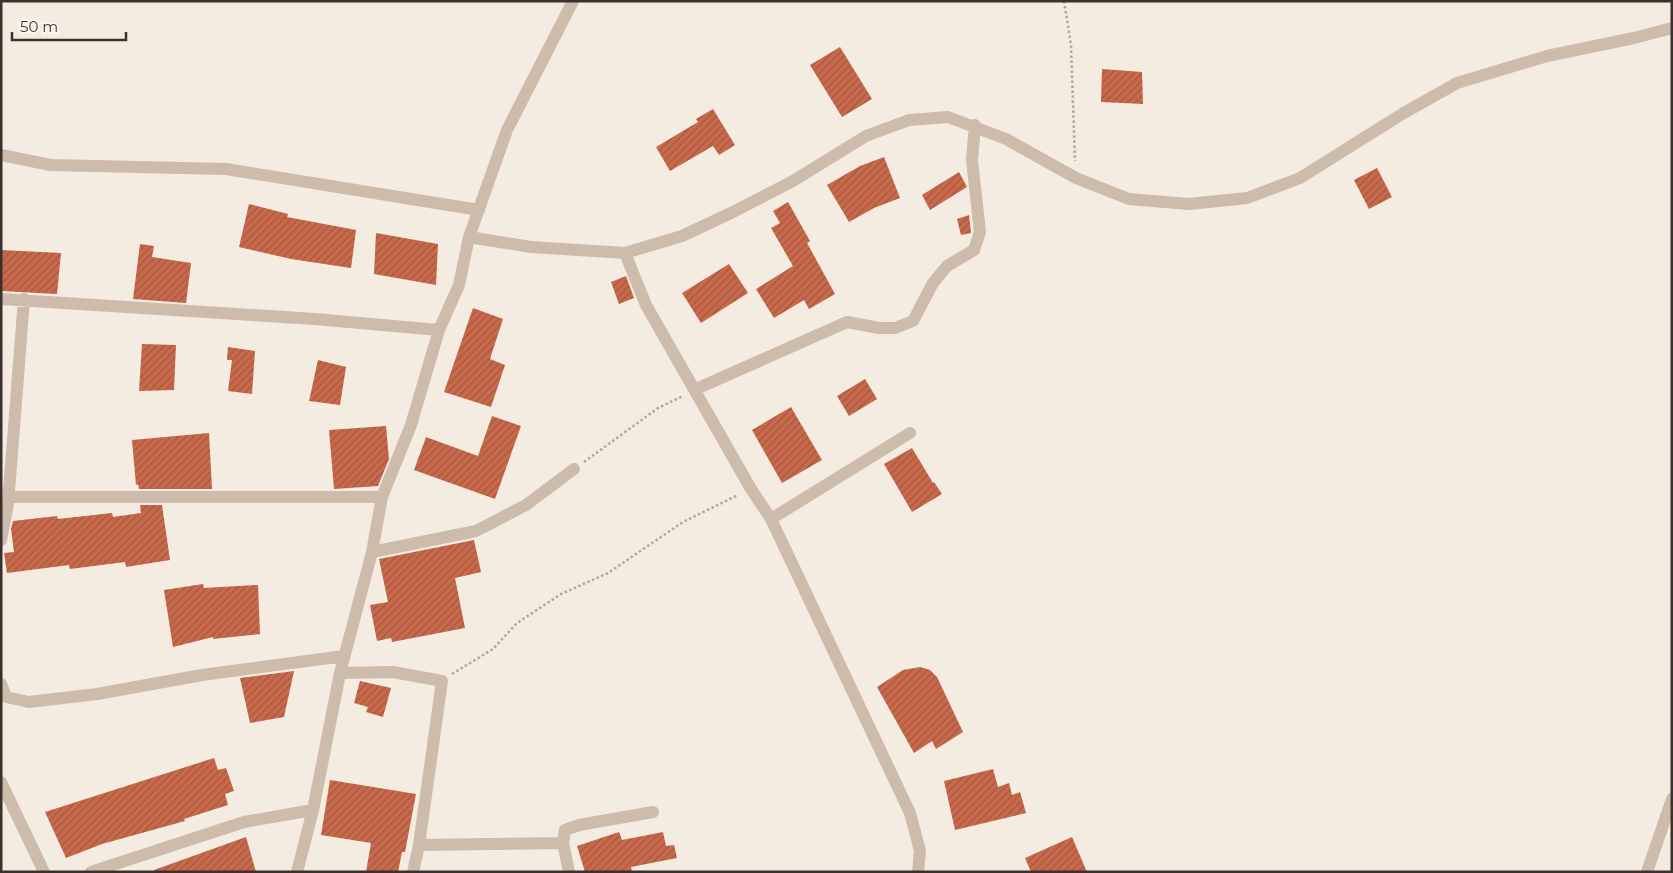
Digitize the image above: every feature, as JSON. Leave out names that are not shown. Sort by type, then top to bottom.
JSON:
[{"type":"street","points":[[297,872],[313,810],[340,673],[372,552],[382,497],[411,425],[439,330],[459,285],[469,237],[507,130],[573,1]]},
{"type":"street","points":[[469,237],[531,247],[626,253],[682,236],[731,213],[793,181],[866,136],[909,120],[948,117],[1006,138],[1076,178],[1129,199],[1189,204],[1247,198],[1300,178],[1402,114],[1457,83],[1547,56],[1672,28]]},
{"type":"street","points":[[696,390],[847,322],[896,328],[913,321],[933,283],[947,266],[974,250],[980,232],[972,160],[975,126]]},
{"type":"street","points":[[1,154],[51,165],[226,169],[479,210]]},
{"type":"street","points":[[626,253],[646,305],[751,489],[771,519],[910,813],[920,851],[918,872]]},
{"type":"street","points":[[1,300],[24,299],[306,318],[439,330]]},
{"type":"street","points":[[1,540],[8,497],[24,299]]},
{"type":"street","points":[[771,519],[910,433]]},
{"type":"street","points":[[372,552],[476,532],[526,505],[574,469]]},
{"type":"street","points":[[8,497],[382,497]]},
{"type":"street","points":[[1,684],[6,697],[29,702],[97,694],[202,675],[344,656]]},
{"type":"street","points":[[340,673],[393,672],[442,681],[419,845],[413,872]]},
{"type":"street","points":[[1,782],[44,872]]},
{"type":"street","points":[[1647,872],[1672,799]]},
{"type":"street","points":[[91,872],[244,822],[313,810]]},
{"type":"street","points":[[569,872],[563,843],[565,830],[579,825],[653,812]]},
{"type":"street","points":[[419,845],[563,843]]},
{"type":"path","points":[[1064,1],[1071,45],[1076,178]]},
{"type":"path","points":[[574,469],[658,408],[696,390]]},
{"type":"path","points":[[442,681],[494,649],[517,623],[561,594],[608,573],[683,522],[751,489]]},
{"type":"building","points":[[840,47],[872,99],[842,117],[810,65]]},
{"type":"building","points":[[1102,69],[1142,72],[1143,104],[1101,102]]},
{"type":"building","points":[[713,109],[735,145],[719,155],[713,146],[670,171],[656,147],[698,122],[696,119]]},
{"type":"building","points":[[884,157],[900,198],[874,208],[849,222],[827,185],[860,166]]},
{"type":"building","points":[[1377,168],[1392,197],[1369,209],[1354,180]]},
{"type":"building","points":[[959,172],[967,187],[930,210],[922,195]]},
{"type":"building","points":[[788,202],[810,241],[807,243],[835,294],[809,309],[804,300],[774,318],[756,289],[793,266],[771,228],[780,223],[773,211]]},
{"type":"building","points":[[249,204],[288,214],[287,217],[356,230],[351,268],[291,259],[239,247]]},
{"type":"building","points":[[969,215],[971,233],[961,235],[957,219]]},
{"type":"building","points":[[376,233],[438,244],[436,285],[374,274]]},
{"type":"building","points":[[140,244],[154,246],[152,257],[191,263],[186,303],[133,299]]},
{"type":"building","points":[[1,250],[61,253],[57,294],[1,291]]},
{"type":"building","points":[[729,264],[748,293],[701,323],[682,293]]},
{"type":"building","points":[[626,276],[634,298],[619,304],[611,282]]},
{"type":"building","points":[[473,308],[503,319],[490,359],[505,365],[491,407],[444,392]]},
{"type":"building","points":[[142,344],[176,345],[174,390],[139,391]]},
{"type":"building","points":[[228,347],[255,351],[252,394],[228,391],[232,360],[227,360]]},
{"type":"building","points":[[318,360],[346,367],[340,405],[309,401]]},
{"type":"building","points":[[865,379],[877,399],[849,416],[837,396]]},
{"type":"building","points":[[791,407],[822,460],[782,483],[752,430]]},
{"type":"building","points":[[492,416],[521,426],[495,499],[414,470],[426,437],[478,456]]},
{"type":"building","points":[[386,426],[389,459],[378,486],[334,489],[329,430]]},
{"type":"building","points":[[209,433],[212,489],[139,489],[138,484],[136,485],[132,440]]},
{"type":"building","points":[[912,448],[933,483],[942,494],[912,512],[884,464]]},
{"type":"building","points":[[140,505],[162,505],[170,560],[126,567],[125,562],[70,569],[69,565],[7,573],[4,553],[14,552],[11,529],[13,521],[57,516],[58,519],[112,513],[113,517],[141,513]]},
{"type":"building","points":[[474,540],[481,572],[455,578],[465,628],[392,642],[391,638],[377,641],[370,605],[388,602],[379,559]]},
{"type":"building","points":[[203,584],[204,588],[258,585],[260,634],[213,639],[213,637],[173,647],[164,590]]},
{"type":"building","points":[[920,667],[930,670],[937,677],[963,732],[936,749],[932,741],[914,753],[877,687],[903,670]]},
{"type":"building","points":[[294,671],[284,717],[250,723],[240,678]]},
{"type":"building","points":[[360,681],[391,688],[383,717],[366,712],[368,707],[354,703]]},
{"type":"building","points":[[214,758],[218,770],[226,768],[234,791],[225,794],[228,805],[184,819],[185,821],[102,844],[66,858],[45,812]]},
{"type":"building","points":[[993,769],[998,787],[1009,783],[1012,795],[1020,792],[1026,813],[955,830],[944,781]]},
{"type":"building","points":[[330,780],[416,794],[405,852],[402,852],[398,872],[366,872],[371,843],[321,835]]},
{"type":"building","points":[[619,832],[622,840],[663,832],[666,846],[674,845],[677,858],[631,867],[632,872],[585,872],[577,846]]},
{"type":"building","points":[[246,837],[256,872],[154,872],[154,870]]},
{"type":"building","points":[[1072,837],[1087,872],[1031,872],[1025,858]]}]
